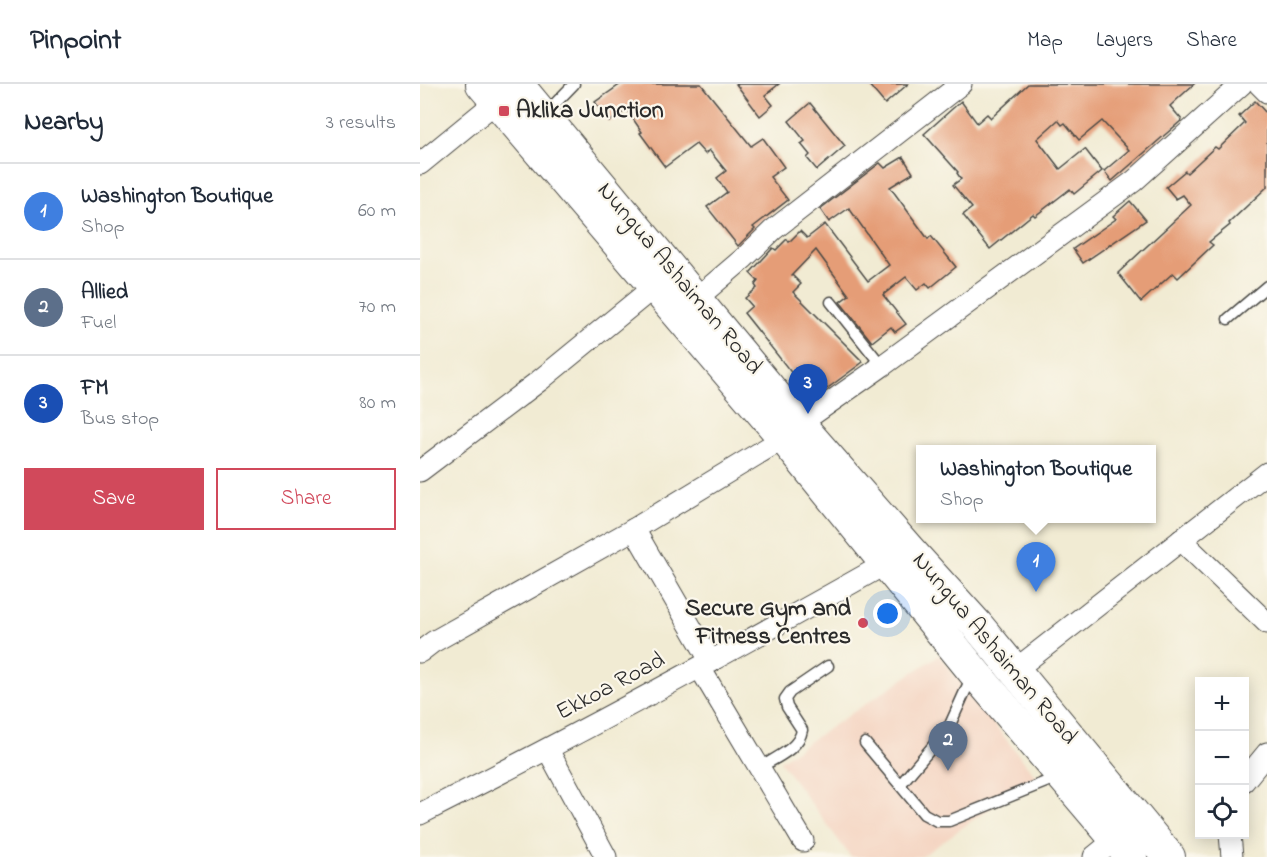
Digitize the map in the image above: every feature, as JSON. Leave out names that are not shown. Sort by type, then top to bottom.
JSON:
[{"type":"main road","name":"Nungua Ashaiman Road","points":[[499,90],[543,116],[696,300],[886,563],[1069,784],[1114,851]]},
{"type":"main road","name":"Nungua Ashaiman Road","points":[[499,90],[654,287],[909,550],[977,625],[1169,857]]},
{"type":"street","points":[[696,300],[772,230],[961,84]]},
{"type":"street","points":[[420,652],[433,642],[634,529],[792,431],[1134,181],[1242,84]]},
{"type":"street","points":[[1259,84],[1267,92]]},
{"type":"street","points":[[420,164],[499,90]]},
{"type":"street","points":[[420,471],[539,381],[654,287]]},
{"type":"street","points":[[1015,670],[1267,473]]},
{"type":"street","points":[[634,529],[759,768],[803,841]]},
{"type":"street","points":[[1181,540],[1267,623]]},
{"type":"street","name":"Ekkoa Road","points":[[420,814],[548,750],[886,563]]},
{"type":"street","points":[[548,750],[606,857]]},
{"type":"street","points":[[1249,776],[1267,753]]},
{"type":"street","points":[[1230,839],[1232,857]]},
{"type":"lane","points":[[543,116],[571,85]]},
{"type":"lane","points":[[1228,319],[1267,286]]},
{"type":"lane","points":[[831,302],[882,366]]},
{"type":"lane","points":[[759,768],[797,744],[802,730],[787,707],[785,699],[790,692],[828,666]]},
{"type":"lane","points":[[900,785],[949,727],[974,672]]},
{"type":"lane","points":[[865,743],[924,814],[937,821],[949,821],[1069,784]]},
{"type":"shaded area","points":[[939,655],[1037,778],[921,857],[851,857],[780,761]]},
{"type":"building","points":[[621,84],[701,84],[751,146],[763,138],[784,167],[770,177],[788,200],[753,227],[755,229],[738,246],[707,207],[727,192],[717,178],[726,171],[709,150],[705,154],[696,144],[665,167],[640,133],[642,132],[627,110],[609,122],[595,102]]},
{"type":"building","points":[[736,84],[779,84],[765,95],[773,105],[760,116]]},
{"type":"building","points":[[868,84],[908,84],[885,104]]},
{"type":"building","points":[[1028,84],[1194,84],[1170,106],[1182,120],[1112,181],[1104,171],[1129,150],[1102,121],[1079,140],[1065,123],[1062,125],[1058,120],[1037,139],[1060,169],[1085,149],[1102,171],[1074,194],[1070,189],[1035,216],[1033,214],[990,249],[963,215],[972,208],[953,185],[961,179],[958,172],[924,134],[961,101],[977,123],[987,114],[991,118]]},
{"type":"building","points":[[1255,101],[1267,114],[1267,187],[1229,223],[1230,225],[1209,242],[1213,245],[1178,278],[1173,273],[1141,302],[1118,273],[1191,205],[1183,195],[1176,199],[1166,187],[1185,171],[1187,173],[1215,147],[1218,149],[1245,123],[1239,116]]},
{"type":"building","points":[[810,103],[845,146],[817,170],[807,158],[810,155],[801,144],[805,141],[789,121]]},
{"type":"building","points":[[903,157],[913,173],[890,187],[928,239],[931,236],[956,267],[930,288],[926,283],[917,290],[906,277],[883,295],[906,324],[895,332],[891,327],[872,342],[840,302],[849,295],[816,250],[792,275],[801,284],[793,292],[863,362],[817,396],[814,391],[809,395],[744,313],[752,306],[745,298],[757,288],[755,285],[758,281],[750,273],[773,248],[776,250],[787,239],[789,242],[800,231],[807,238],[825,224],[868,281],[889,265],[849,208],[829,222],[820,209],[880,163],[885,168]]},
{"type":"building","points":[[1130,201],[1146,220],[1083,263],[1073,249],[1116,219],[1113,216]]},
{"type":"place","name":"Aklika Junction","points":[[504,111]]},
{"type":"place","name":"FM","points":[[808,414]]},
{"type":"place","name":"Washington Boutique","points":[[1036,592]]},
{"type":"place","name":"Secure Gym and Fitness Centres","points":[[863,623]]},
{"type":"place","name":"Allied","points":[[948,771]]}]
